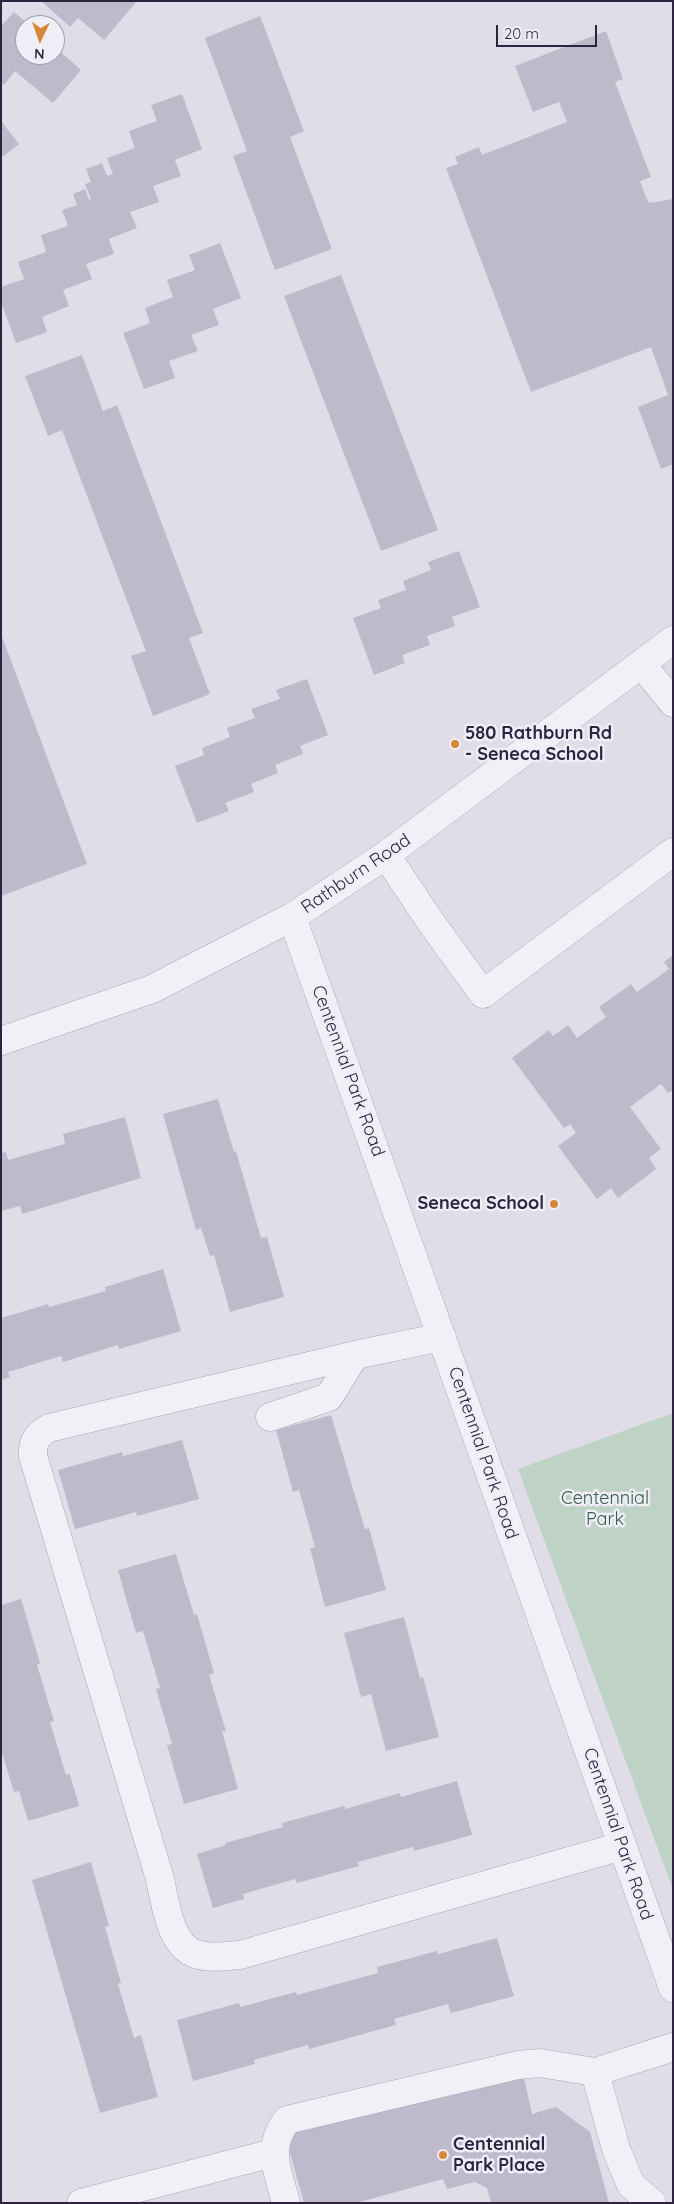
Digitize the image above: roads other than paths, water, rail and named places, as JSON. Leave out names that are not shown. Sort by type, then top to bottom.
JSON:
[{"type":"street","name":"Rathburn Road","points":[[1,1042],[152,989],[292,917],[386,855],[673,640]]},
{"type":"street","points":[[642,665],[673,703]]},
{"type":"street","points":[[386,855],[430,921],[483,994],[673,852]]},
{"type":"street","name":"Centennial Park Road","points":[[292,917],[673,1988]]},
{"type":"street","points":[[442,1337],[355,1355],[49,1428],[36,1438],[33,1446],[33,1456],[160,1879],[169,1920],[178,1939],[195,1954],[216,1957],[240,1955],[622,1846]]},
{"type":"street","points":[[270,1417],[329,1397],[355,1355]]},
{"type":"street","points":[[286,2203],[273,2153],[279,2130],[287,2120],[518,2065],[540,2063],[595,2072],[673,2047]]},
{"type":"street","points":[[595,2072],[616,2149],[631,2185],[652,2203]]},
{"type":"street","points":[[81,2203],[273,2153]]},
{"type":"place","name":"580 Rathburn Rd - Seneca School","points":[[455,744]]},
{"type":"place","name":"Seneca School","points":[[554,1204]]},
{"type":"place","name":"Centennial Park Place","points":[[443,2155]]},
{"type":"park label","name":"Centennial Park","points":[[605,1509]]}]
